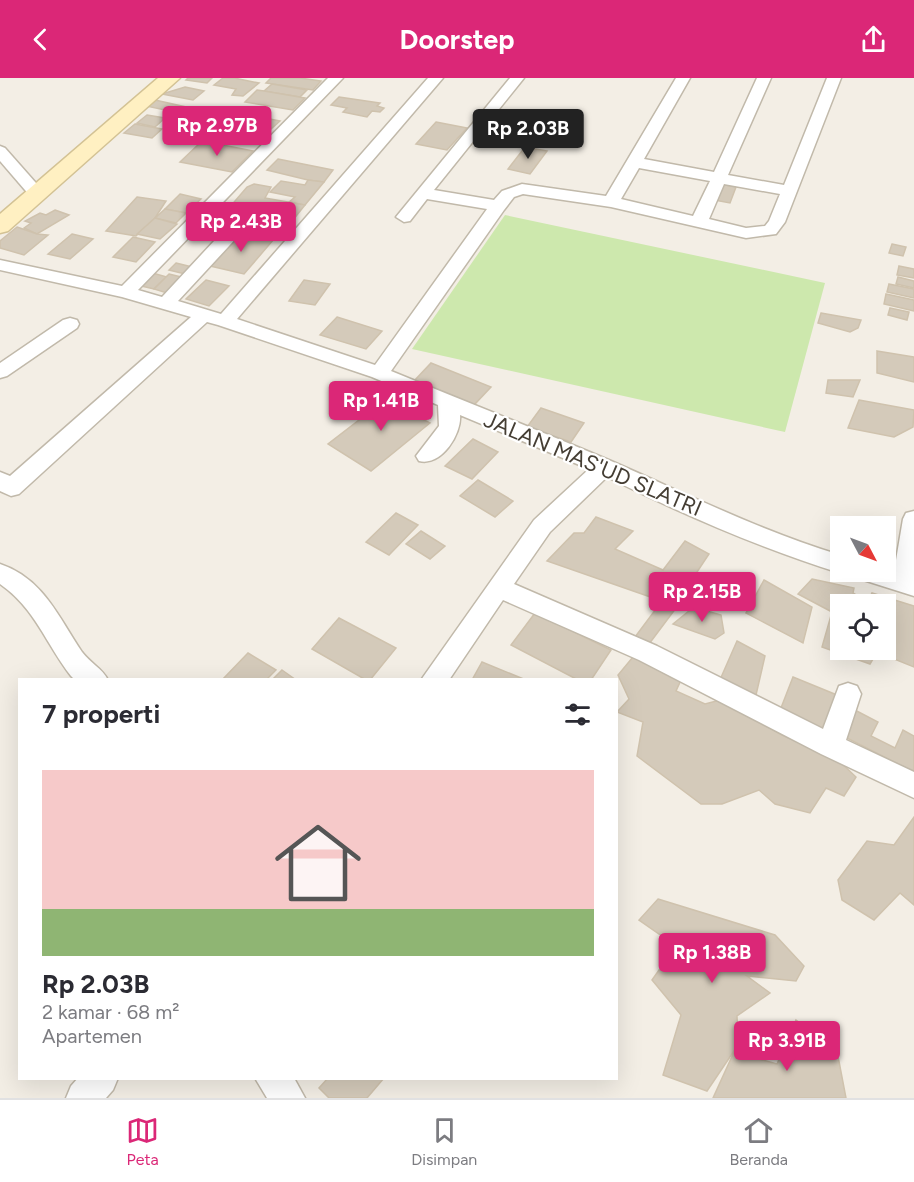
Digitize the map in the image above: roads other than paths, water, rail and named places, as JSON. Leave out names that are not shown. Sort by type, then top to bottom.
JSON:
[{"type":"street","points":[[0,226],[170,78]]},
{"type":"street","points":[[126,292],[336,78]]},
{"type":"street","points":[[225,321],[391,127],[436,78]]},
{"type":"street","points":[[404,217],[517,78]]},
{"type":"street","points":[[611,202],[683,78]]},
{"type":"street","points":[[699,222],[764,78]]},
{"type":"street","points":[[379,373],[508,194],[522,189],[611,202],[746,233],[770,230],[777,222],[834,78]]},
{"type":"street","points":[[0,151],[37,194]]},
{"type":"street","points":[[634,162],[789,191]]},
{"type":"street","points":[[423,193],[498,206]]},
{"type":"street","points":[[166,303],[248,215]]},
{"type":"street","name":"JALAN MAS'UD SLATRI","points":[[0,265],[166,303],[379,373],[605,467],[677,501],[804,553],[830,561]]},
{"type":"street","points":[[4,488],[204,315]]},
{"type":"street","points":[[0,372],[70,324]]},
{"type":"street","points":[[427,456],[450,430],[452,418],[447,402]]},
{"type":"street","points":[[435,678],[542,526],[605,467]]},
{"type":"street","points":[[909,585],[914,519]]},
{"type":"street","points":[[0,573],[34,598],[49,617],[79,669],[92,678]]},
{"type":"street","points":[[500,588],[648,653],[831,746],[914,785]]},
{"type":"street","points":[[831,746],[848,694]]},
{"type":"street","points":[[82,1098],[99,1080]]},
{"type":"street","points":[[274,1080],[288,1098]]}]
